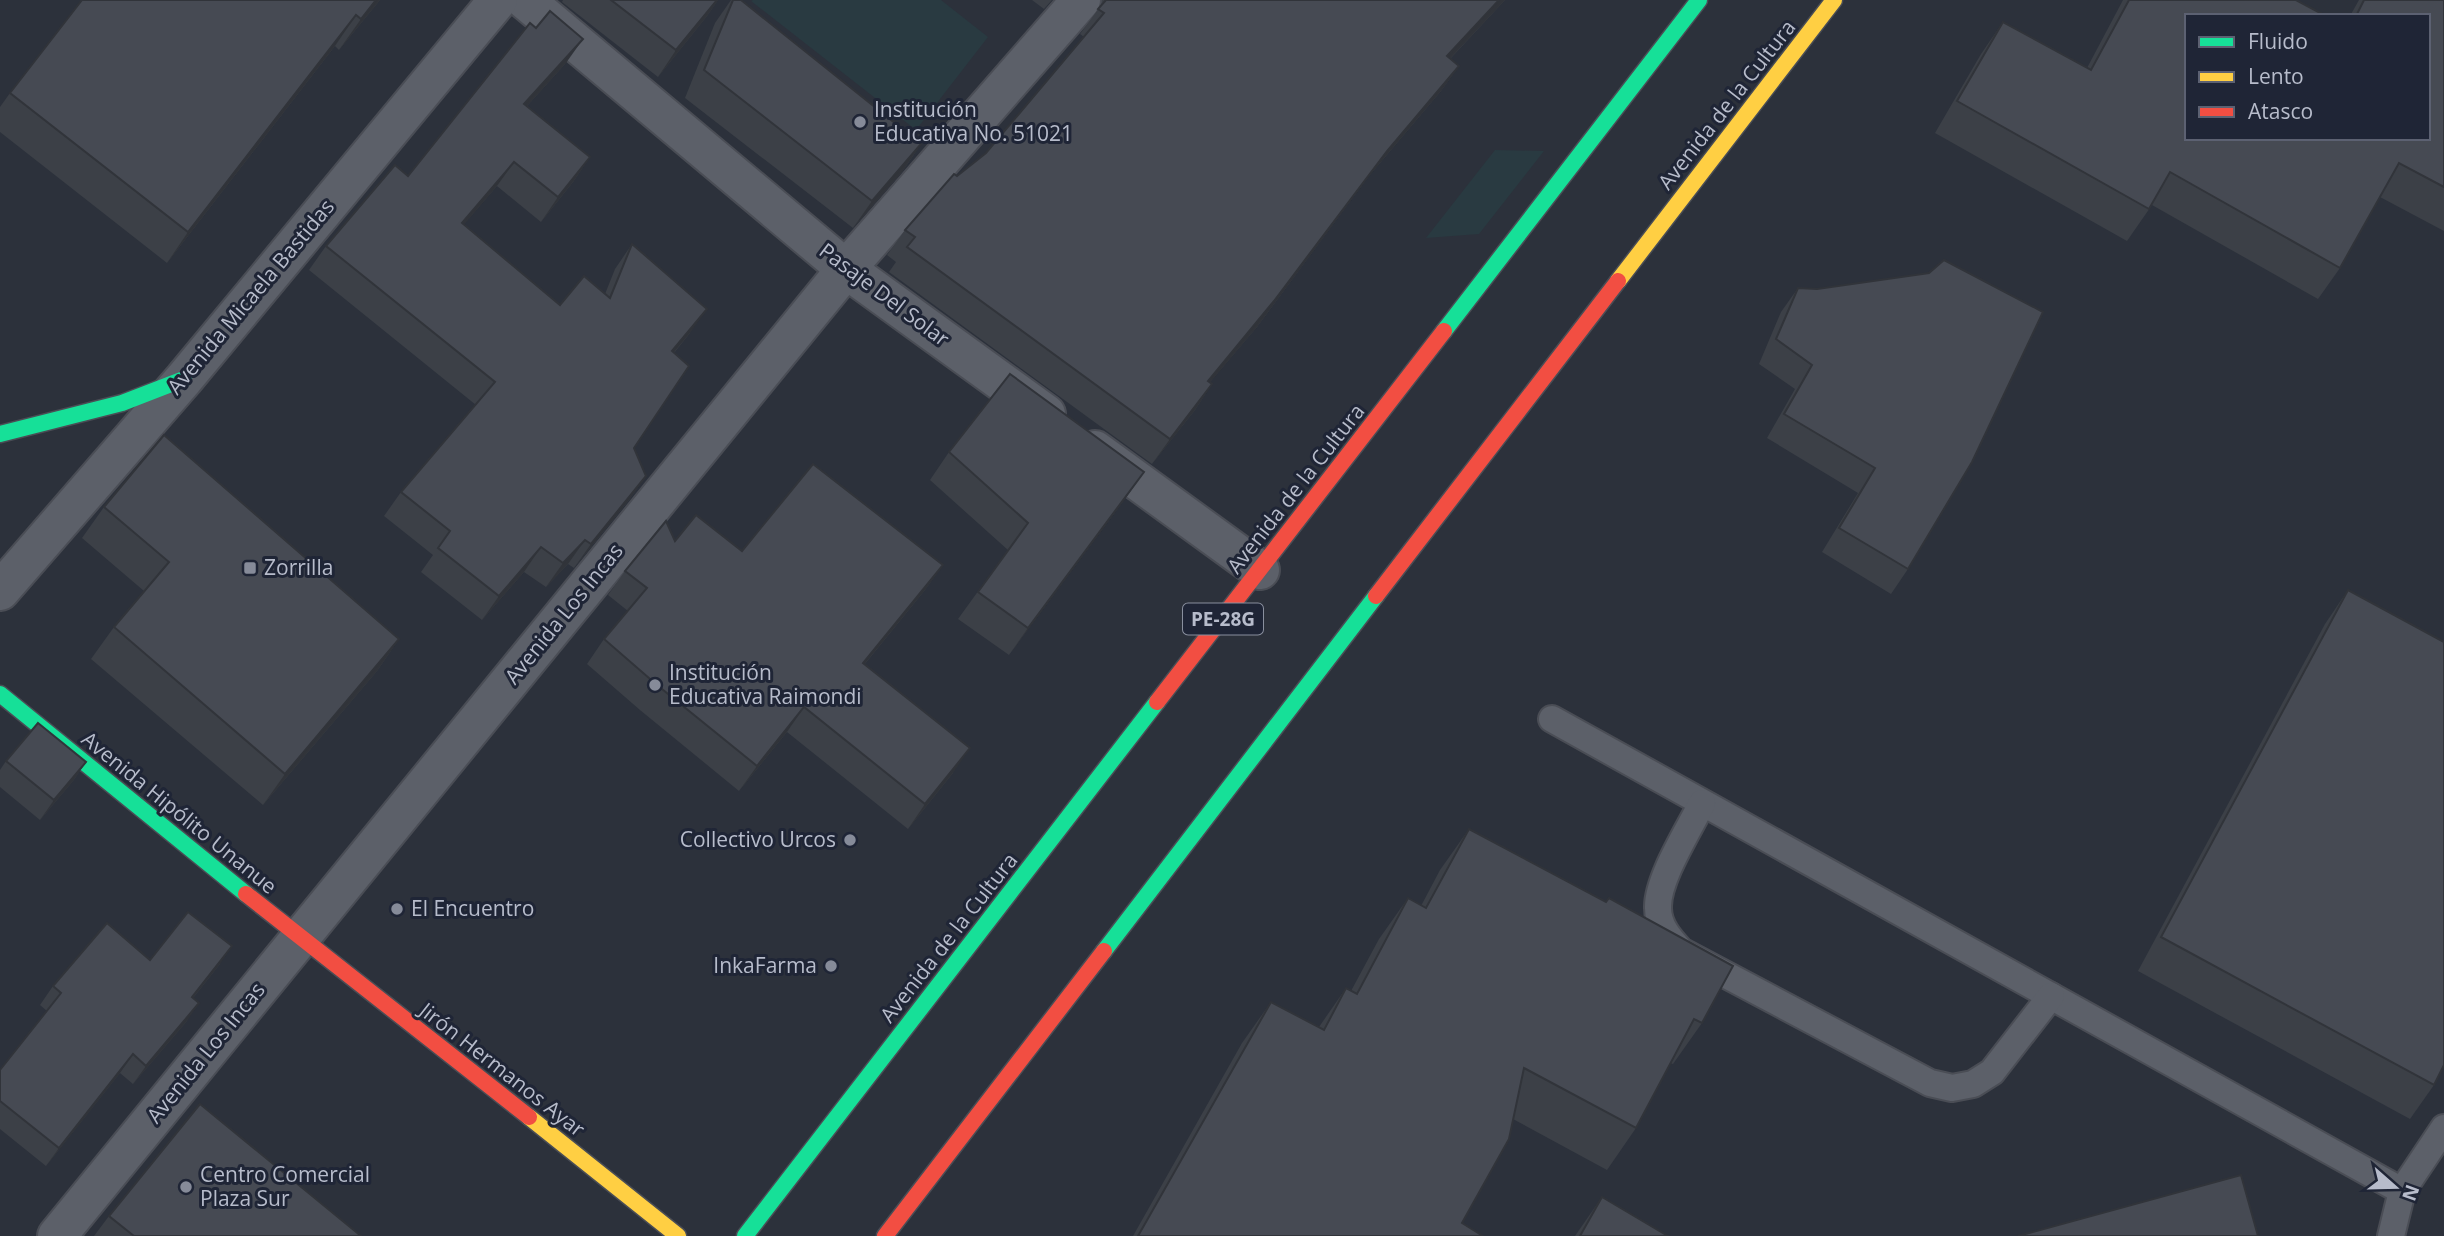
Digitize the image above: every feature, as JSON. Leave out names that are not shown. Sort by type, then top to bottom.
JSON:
[{"type":"main road","name":"Avenida de la Cultura","points":[[745,1236],[1699,0]]},
{"type":"main road","name":"Avenida de la Cultura","points":[[885,1236],[1834,0]]},
{"type":"main road","points":[[0,434],[122,403],[184,379]]},
{"type":"main road","name":"Avenida Hipólito Unanue","points":[[0,694],[299,939]]},
{"type":"main road","name":"Jirón Hermanos Ayar","points":[[299,939],[619,1187],[678,1236]]},
{"type":"street","name":"Avenida Micaela Bastidas","points":[[0,591],[184,379],[498,0]]},
{"type":"street","name":"Pasaje Del Solar","points":[[525,0],[846,269],[1260,570]]},
{"type":"street","name":"Avenida Los Incas","points":[[57,1236],[846,269],[1081,0]]},
{"type":"lane","points":[[1552,719],[2402,1191]]},
{"type":"lane","points":[[1702,803],[1661,884],[1658,909],[1661,921],[1665,933],[1681,951],[1930,1083],[1952,1088],[1973,1084],[1992,1072],[2050,996]]},
{"type":"lane","points":[[2391,1236],[2402,1191],[2444,1128]]},
{"type":"shaded area","points":[[941,0],[988,37],[916,130],[751,1]]},
{"type":"shaded area","points":[[1495,150],[1544,151],[1479,234],[1426,238]]},
{"type":"building","points":[[82,0],[376,0],[361,19],[356,15],[188,232],[10,93]]},
{"type":"building","points":[[611,0],[717,0],[676,50]]},
{"type":"building","points":[[733,0],[741,0],[921,144],[872,201],[704,70]]},
{"type":"building","points":[[1106,0],[1499,0],[1447,56],[1459,66],[1387,151],[1274,301],[1208,381],[1212,384],[1170,439],[907,247],[915,237],[905,230],[954,174],[957,176],[986,153],[1104,13],[1098,9]]},
{"type":"building","points":[[2129,0],[2296,0],[2322,14],[2185,14],[2185,140],[2430,140],[2430,14],[2357,14],[2364,0],[2444,0],[2444,187],[2399,163],[2340,268],[2170,172],[2149,209],[1957,101],[2003,22],[2091,70]]},
{"type":"building","points":[[550,11],[583,39],[524,104],[590,157],[558,197],[514,162],[462,223],[560,305],[584,276],[610,298],[632,244],[707,309],[672,351],[689,366],[634,448],[646,476],[591,544],[585,540],[563,563],[541,547],[499,596],[438,548],[450,531],[401,492],[495,382],[326,246],[395,165],[408,176],[530,23],[536,28]]},
{"type":"building","points":[[1944,260],[2043,312],[1972,462],[1908,569],[1839,528],[1875,468],[1784,414],[1812,365],[1776,339],[1798,288],[1817,289],[1929,273]]},
{"type":"building","points":[[1010,374],[1144,472],[1028,628],[978,592],[1028,523],[949,452]]},
{"type":"building","points":[[164,435],[399,639],[285,774],[114,627],[169,562],[104,507]]},
{"type":"building","points":[[813,464],[943,565],[863,663],[970,748],[925,804],[804,707],[757,766],[604,639],[647,588],[625,571],[666,521],[675,541],[696,515],[742,551]]},
{"type":"building","points":[[2348,590],[2444,642],[2444,1065],[2434,1085],[2161,937]]},
{"type":"building","points":[[38,723],[86,762],[54,800],[6,761]]},
{"type":"building","points":[[1469,829],[1606,902],[1609,898],[1733,966],[1702,1023],[1694,1019],[1636,1128],[1524,1068],[1509,1139],[1462,1223],[1483,1236],[1138,1236],[1271,1002],[1324,1030],[1346,988],[1357,994],[1408,898],[1426,908]]},
{"type":"building","points":[[188,912],[232,946],[192,997],[199,1003],[146,1066],[133,1054],[59,1148],[0,1101],[0,1070],[61,993],[53,986],[107,923],[150,960]]},
{"type":"building","points":[[200,1104],[361,1236],[134,1236],[109,1216]]},
{"type":"building","points":[[2241,1175],[2258,1236],[2018,1236]]},
{"type":"building","points":[[1602,1197],[1668,1236],[1580,1236]]},
{"type":"traffic: fast","points":[[1444,331],[1699,0]]},
{"type":"traffic: fast","points":[[0,434],[122,403],[184,379]]},
{"type":"traffic: fast","points":[[1104,951],[1376,596]]},
{"type":"traffic: fast","points":[[0,694],[246,894]]},
{"type":"traffic: fast","points":[[745,1236],[1157,702]]},
{"type":"traffic: slow","points":[[1618,281],[1834,0]]},
{"type":"traffic: slow","points":[[529,1117],[678,1236]]},
{"type":"traffic: jam","points":[[1376,596],[1618,281]]},
{"type":"traffic: jam","points":[[1157,702],[1444,331]]},
{"type":"traffic: jam","points":[[246,894],[529,1117]]},
{"type":"traffic: jam","points":[[885,1236],[1104,951]]},
{"type":"place","name":"Institución Educativa No. 51021","points":[[860,122]]},
{"type":"place","name":"Zorrilla","points":[[250,568]]},
{"type":"place","name":"Institución Educativa Raimondi","points":[[655,685]]},
{"type":"place","name":"Collectivo Urcos","points":[[850,840]]},
{"type":"place","name":"El Encuentro","points":[[397,909]]},
{"type":"place","name":"InkaFarma","points":[[831,966]]},
{"type":"place","name":"Centro Comercial Plaza Sur","points":[[186,1187]]}]
